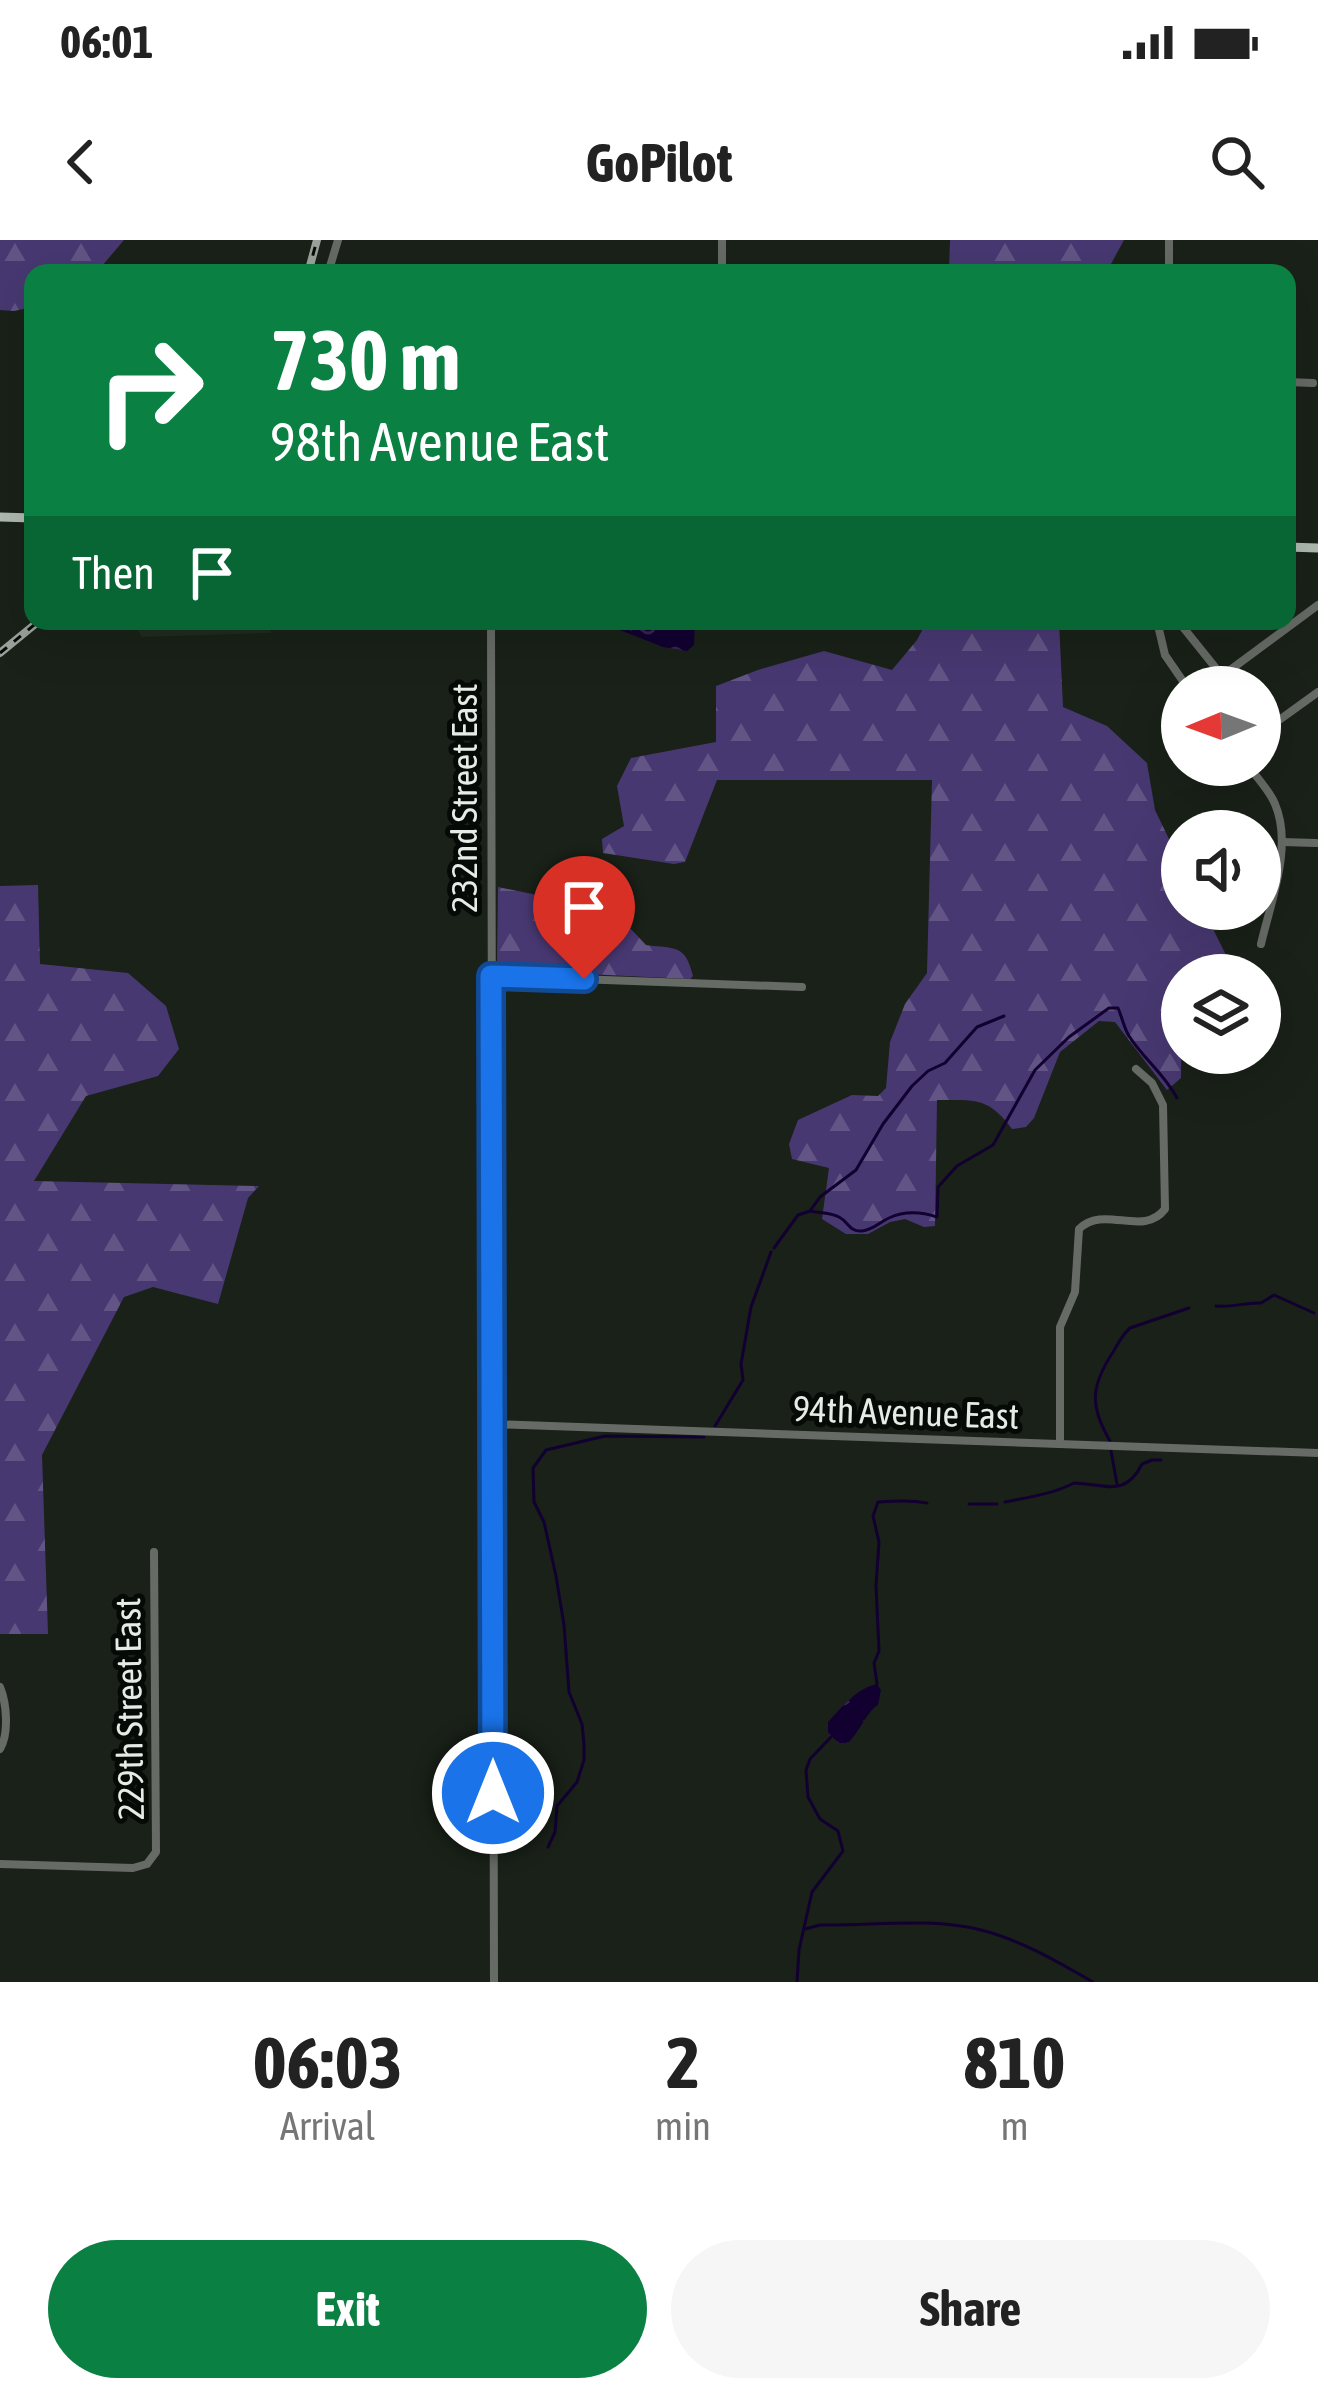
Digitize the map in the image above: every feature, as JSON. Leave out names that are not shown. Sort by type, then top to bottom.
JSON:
[{"type":"street","points":[[1296,382],[1313,382]]},
{"type":"street","name":"232nd Street East","points":[[490,630],[494,1982]]},
{"type":"street","points":[[1159,630],[1172,666]]},
{"type":"street","points":[[1185,630],[1214,666]]},
{"type":"street","points":[[1236,666],[1284,630]]},
{"type":"street","points":[[1281,715],[1318,692]]},
{"type":"street","points":[[1261,944],[1282,842],[1279,816],[1264,786]]},
{"type":"street","points":[[1282,842],[1316,843]]},
{"type":"street","points":[[491,976],[802,987]]},
{"type":"street","points":[[1060,1444],[1060,1327],[1075,1292],[1081,1226],[1094,1219],[1146,1222],[1161,1214],[1166,1196],[1163,1105],[1153,1083],[1136,1069]]},
{"type":"street","name":"94th Avenue East","points":[[492,1424],[1318,1454]]},
{"type":"street","name":"229th Street East","points":[[0,1864],[134,1868],[149,1862],[158,1848],[154,1552]]},
{"type":"street","points":[[0,1687],[5,1722],[0,1750]]},
{"type":"shaded area","points":[[138,630],[271,630],[271,633],[142,637]]},
{"type":"green space","points":[[0,240],[124,240],[104,264],[24,264],[24,309],[0,310]]},
{"type":"green space","points":[[950,240],[1124,240],[1111,264],[949,264]]},
{"type":"green space","points":[[922,630],[1059,630],[1063,707],[1107,726],[1147,763],[1161,822],[1161,930],[1214,930],[1226,954],[1161,954],[1161,1074],[1181,1074],[1167,1090],[1115,1022],[1099,1021],[1060,1052],[1026,1127],[1012,1129],[980,1102],[937,1100],[935,1226],[905,1219],[868,1234],[846,1234],[822,1219],[829,1168],[792,1159],[789,1144],[798,1120],[852,1095],[878,1096],[886,1088],[890,1042],[905,1004],[927,973],[932,780],[717,780],[685,862],[603,853],[602,839],[624,826],[617,786],[631,758],[716,742],[716,686],[824,651],[892,670]]},
{"type":"green space","points":[[38,885],[40,964],[128,973],[166,1006],[179,1049],[158,1076],[86,1096],[34,1181],[259,1186],[248,1198],[218,1304],[153,1287],[124,1297],[42,1455],[48,1634],[0,1634],[0,886]]},
{"type":"green space","points":[[498,887],[581,904],[584,922],[629,927],[646,945],[683,953],[693,976],[501,970],[497,964]]},
{"type":"water","points":[[620,630],[695,630],[694,645],[687,651]]},
{"type":"water","points":[[877,1684],[881,1690],[878,1705],[848,1743],[838,1743],[828,1732],[828,1722],[856,1694]]},
{"type":"waterway","points":[[810,1211],[836,1215],[858,1231],[901,1214],[937,1217],[938,1187],[957,1166],[993,1145],[1035,1070],[1109,1008],[1118,1008],[1129,1036],[1177,1098]]},
{"type":"waterway","points":[[774,1248],[798,1215],[810,1211],[820,1197],[856,1170],[912,1086],[945,1063],[977,1027],[1004,1016]]},
{"type":"waterway","points":[[715,1426],[743,1380],[741,1364],[751,1307],[771,1252]]},
{"type":"waterway","points":[[1216,1306],[1261,1303],[1274,1295],[1314,1313]]},
{"type":"waterway","points":[[1110,1441],[1095,1396],[1100,1375],[1119,1342],[1130,1328],[1189,1308]]},
{"type":"waterway","points":[[548,1847],[555,1832],[557,1806],[577,1782],[584,1744],[582,1724],[569,1692],[564,1625],[544,1522],[534,1502],[533,1468],[546,1450],[605,1436],[704,1437]]},
{"type":"waterway","points":[[1111,1451],[1117,1484]]},
{"type":"waterway","points":[[1005,1502],[1074,1483],[1121,1485],[1142,1464],[1161,1460]]},
{"type":"waterway","points":[[877,1684],[879,1542],[873,1516],[878,1502],[927,1503]]},
{"type":"waterway","points":[[969,1504],[997,1504]]},
{"type":"waterway","points":[[797,1982],[812,1892],[843,1851],[838,1831],[820,1819],[808,1797],[810,1759],[831,1737]]},
{"type":"waterway","points":[[805,1929],[901,1923],[962,1926],[1025,1946],[1093,1982]]},
{"type":"railway","points":[[310,264],[317,240]]},
{"type":"railway","points":[[0,653],[28,630]]},
{"type":"route","points":[[493,1793],[491,976],[584,979]]}]
